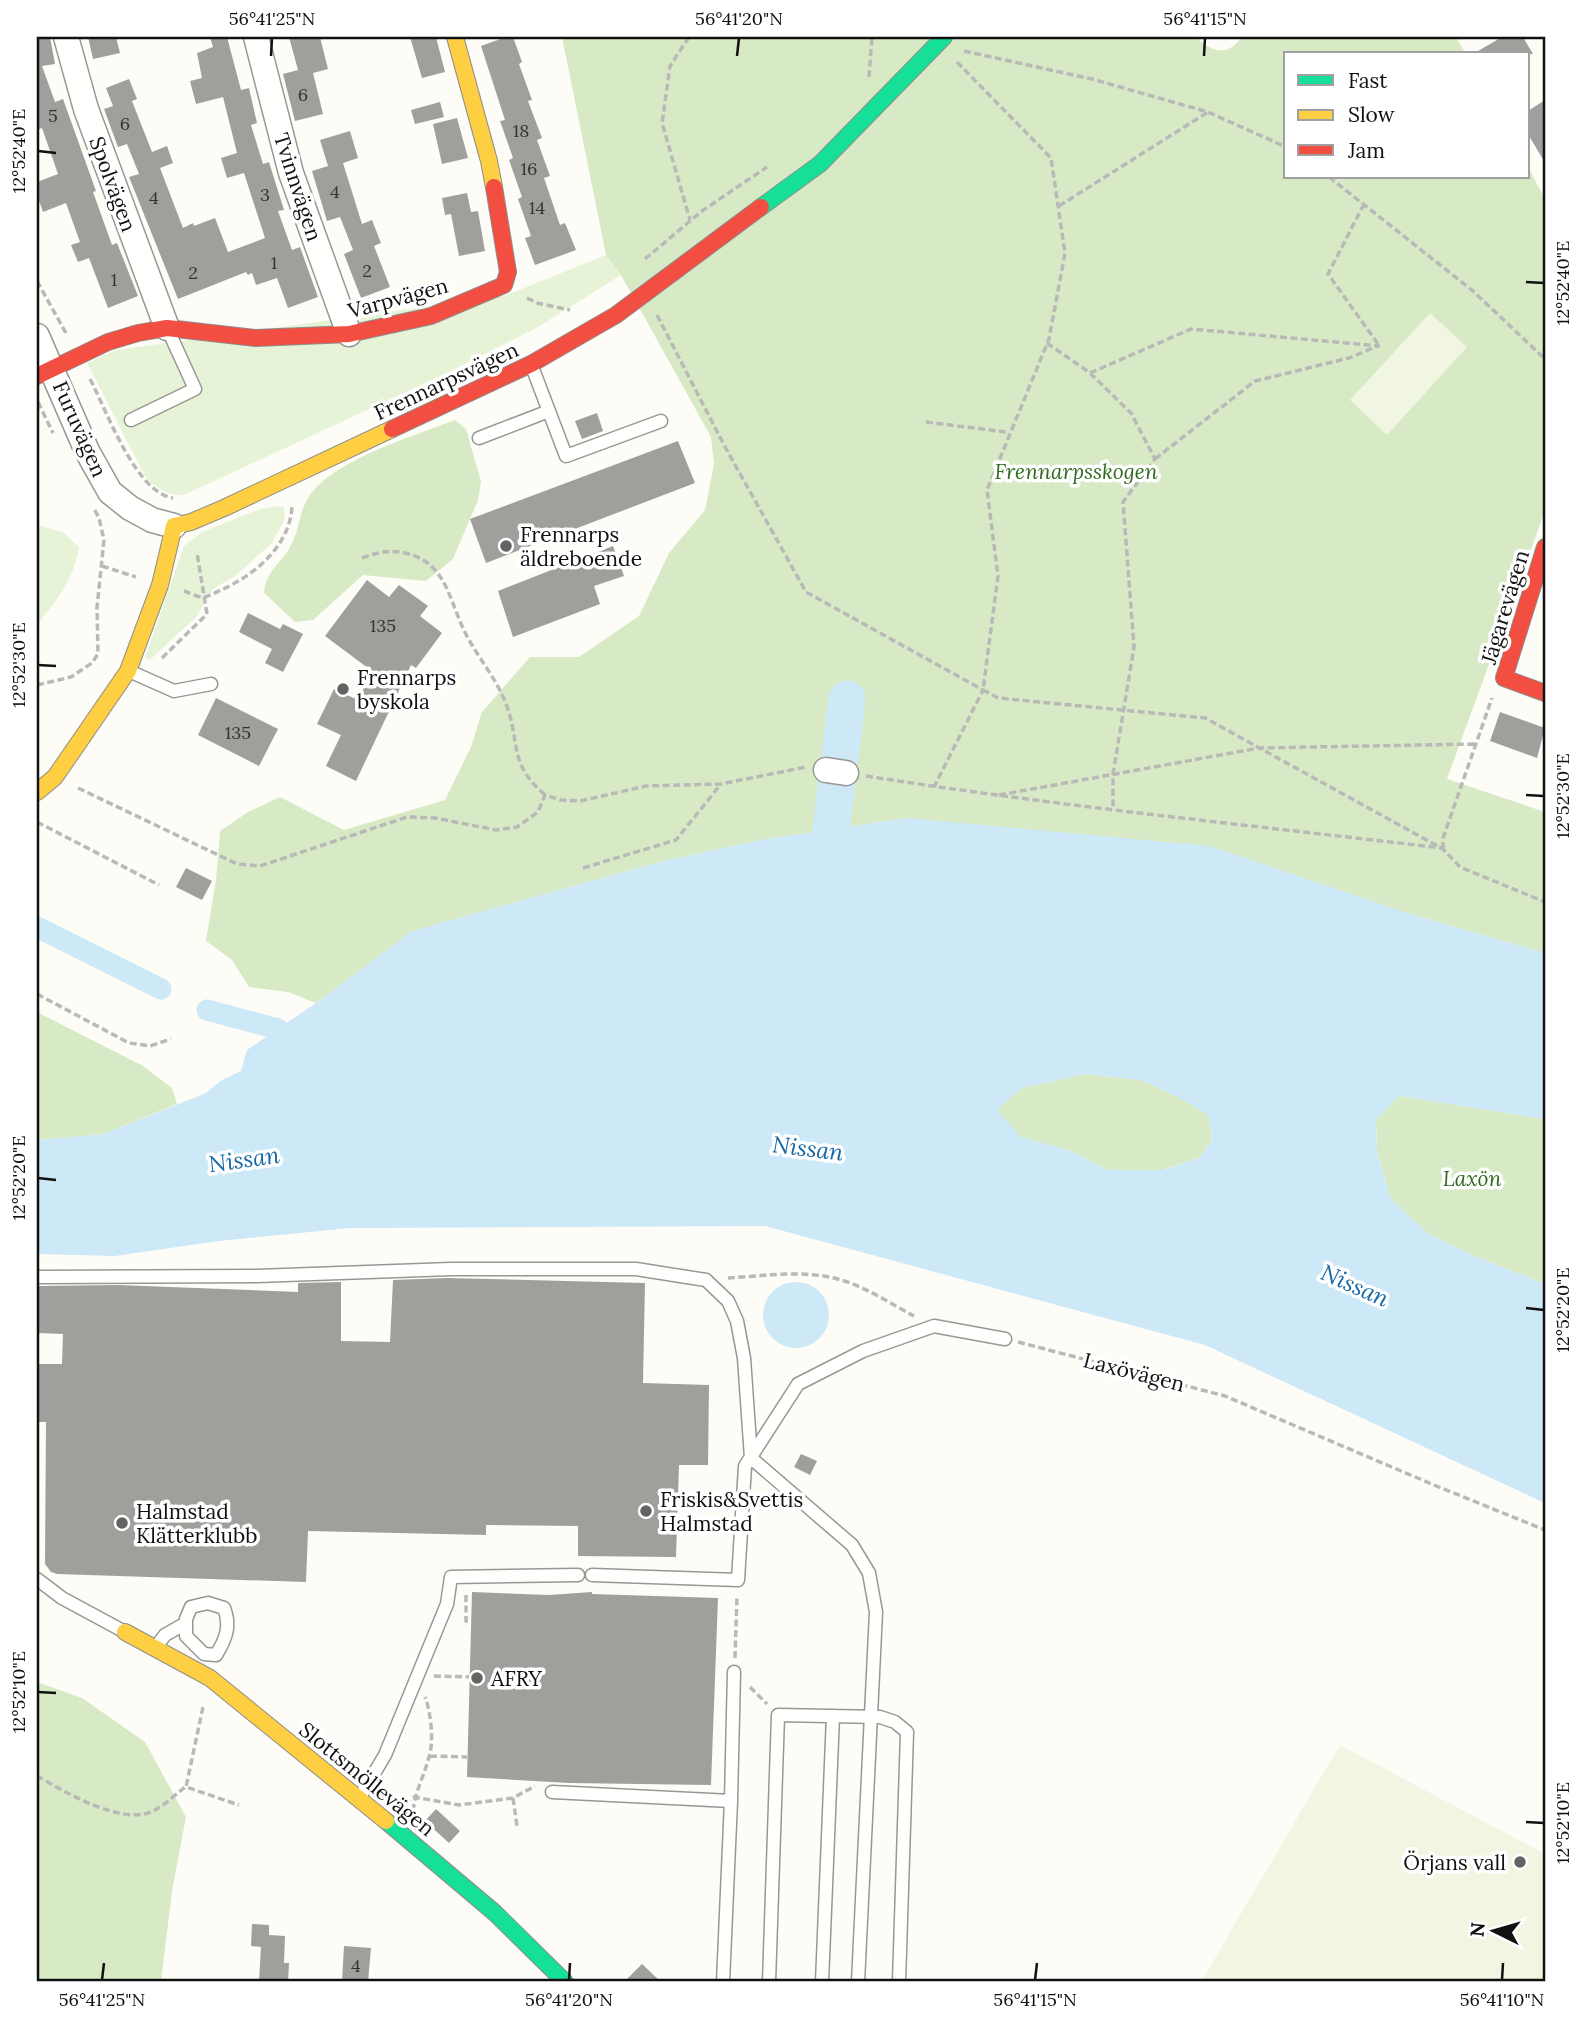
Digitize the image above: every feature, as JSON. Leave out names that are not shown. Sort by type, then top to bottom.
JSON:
[{"type":"street","name":"Spolvägen","points":[[66,37],[90,122],[167,328]]},
{"type":"street","name":"Tvinnvägen","points":[[256,37],[291,173],[349,334]]},
{"type":"street","points":[[456,37],[489,161],[508,272],[504,285]]},
{"type":"street","name":"Frennarpsvägen","points":[[174,526],[191,522],[282,481],[531,365],[616,315],[820,163],[941,40]]},
{"type":"street","name":"Varpvägen","points":[[45,372],[108,342],[138,333],[167,328],[256,338],[349,334],[431,316],[504,285]]},
{"type":"street","name":"Furuvägen","points":[[37,336],[45,372],[110,492],[130,508],[152,520],[174,526]]},
{"type":"street","points":[[37,792],[55,777],[128,671],[160,585],[174,526]]},
{"type":"street","name":"Jägarevägen","points":[[1545,547],[1504,678],[1545,693]]},
{"type":"street","name":"Slottsmöllevägen","points":[[125,1632],[211,1678],[360,1797],[495,1913],[565,1982]]},
{"type":"lane","points":[[131,420],[195,389],[167,328]]},
{"type":"lane","points":[[531,365],[566,456],[661,421]]},
{"type":"lane","points":[[480,438],[549,411]]},
{"type":"lane","points":[[128,671],[174,691],[211,684]]},
{"type":"lane","points":[[37,1278],[257,1276],[452,1269],[636,1269],[706,1280],[729,1301],[737,1321],[744,1358],[751,1458],[852,1545],[869,1573],[876,1612],[858,1982]]},
{"type":"lane","points":[[592,1575],[738,1580],[745,1466],[798,1384],[863,1351],[934,1326],[1005,1339]]},
{"type":"lane","points":[[360,1797],[380,1765],[395,1732],[447,1604],[451,1577],[578,1575]]},
{"type":"lane","points":[[37,1579],[62,1598],[125,1632]]},
{"type":"lane","points":[[155,1648],[165,1635],[186,1623]]},
{"type":"lane","points":[[723,1982],[734,1672]]},
{"type":"lane","points":[[769,1982],[778,1715],[880,1717],[895,1722],[907,1732],[899,1982]]},
{"type":"lane","points":[[822,1982],[833,1716]]},
{"type":"lane","points":[[552,1792],[731,1801]]},
{"type":"path","points":[[689,37],[670,66],[662,122],[690,220]]},
{"type":"path","points":[[869,84],[872,37]]},
{"type":"path","points":[[941,40],[952,56],[959,50],[1092,79],[1208,112],[1284,146]]},
{"type":"path","points":[[934,787],[983,690],[998,576],[987,491],[1049,339],[1065,253],[1051,158],[941,40]]},
{"type":"path","points":[[1058,206],[1208,112]]},
{"type":"path","points":[[1330,178],[1473,291],[1545,359]]},
{"type":"path","points":[[1364,204],[1328,274],[1379,345]]},
{"type":"path","points":[[504,285],[537,303],[572,311]]},
{"type":"path","points":[[647,294],[724,445],[806,592],[998,698],[1205,718],[1443,849],[1460,867],[1545,902]]},
{"type":"path","points":[[1090,373],[1191,329],[1379,345]]},
{"type":"path","points":[[1047,343],[1090,373],[1131,413],[1155,459]]},
{"type":"path","points":[[1113,808],[1113,774],[1134,647],[1123,502],[1155,459],[1255,381],[1349,358],[1379,345]]},
{"type":"path","points":[[37,400],[59,444]]},
{"type":"path","points":[[926,422],[1006,432]]},
{"type":"path","points":[[102,566],[204,597],[233,585],[257,568],[275,550],[291,520],[293,506],[282,481]]},
{"type":"path","points":[[37,685],[71,677],[92,663],[98,654],[96,625],[104,540],[102,529],[87,498]]},
{"type":"path","points":[[362,558],[382,551],[398,551],[422,557],[437,571],[467,636],[505,701],[520,764],[531,783],[545,795],[561,800],[580,801],[646,786],[721,784],[803,767],[994,796],[1443,849]]},
{"type":"path","points":[[1443,849],[1443,838],[1475,744],[1494,691],[1504,678]]},
{"type":"path","points":[[994,796],[1259,748],[1475,744]]},
{"type":"path","points":[[55,777],[237,864],[248,866],[260,866],[407,817],[435,818],[496,830],[517,827],[538,812],[545,795]]},
{"type":"path","points":[[583,868],[676,840],[721,784]]},
{"type":"path","points":[[37,822],[159,885]]},
{"type":"path","points":[[37,994],[129,1043],[150,1046],[171,1039]]},
{"type":"path","points":[[706,1280],[782,1274],[842,1280],[934,1326]]},
{"type":"path","name":"Laxövägen","points":[[1005,1339],[1225,1396],[1545,1530]]},
{"type":"path","points":[[461,1576],[467,1588],[466,1621],[472,1622]]},
{"type":"path","points":[[736,1632],[738,1580]]},
{"type":"path","points":[[448,1676],[470,1677]]},
{"type":"path","points":[[37,1776],[104,1810],[130,1814],[153,1812],[186,1787],[211,1678]]},
{"type":"path","points":[[411,1821],[414,1797],[430,1756],[430,1710],[423,1691]]},
{"type":"path","points":[[430,1756],[467,1758]]},
{"type":"path","points":[[414,1797],[459,1805],[513,1798],[535,1786]]},
{"type":"path","points":[[186,1787],[239,1805]]},
{"type":"path","points":[[513,1798],[517,1826]]},
{"type":"green space","name":"Frennarpsskogen","points":[[562,37],[1196,37],[1208,47],[1225,50],[1242,37],[1456,37],[1465,52],[1284,52],[1284,178],[1530,178],[1530,171],[1545,199],[1545,511],[1447,779],[1545,812],[1545,953],[1410,914],[907,818],[761,840],[664,861],[413,931],[316,1003],[288,992],[249,987],[232,960],[206,941],[216,880],[220,831],[248,812],[280,797],[344,830],[445,800],[471,747],[482,712],[530,657],[579,657],[639,616],[669,553],[705,510],[714,464],[711,437],[621,275],[606,255]]},
{"type":"green space","points":[[606,255],[621,275],[538,327],[449,372],[184,495],[162,490],[145,476],[87,363],[116,350],[504,296]]},
{"type":"green space","points":[[1430,313],[1467,347],[1387,435],[1350,400]]},
{"type":"green space","points":[[455,420],[466,429],[481,481],[478,500],[453,559],[426,581],[363,575],[313,620],[295,622],[264,593],[268,578],[292,543],[306,502],[316,488],[332,475],[372,452]]},
{"type":"green space","points":[[284,507],[285,519],[272,543],[235,576],[213,589],[197,616],[151,659],[145,658],[184,546],[202,532],[260,509]]},
{"type":"green space","points":[[40,526],[63,532],[79,547],[64,588],[37,624],[37,528]]},
{"type":"green space","points":[[37,1012],[143,1066],[172,1088],[177,1104],[104,1134],[37,1140]]},
{"type":"green space","points":[[1084,1074],[1141,1080],[1179,1097],[1208,1115],[1212,1140],[1199,1158],[1162,1170],[1107,1170],[1071,1151],[1021,1137],[996,1110],[1022,1088]]},
{"type":"green space","name":"Laxön","points":[[1399,1096],[1545,1119],[1545,1284],[1474,1256],[1427,1233],[1391,1199],[1377,1152],[1376,1119]]},
{"type":"green space","points":[[37,1682],[82,1698],[145,1742],[186,1817],[172,1891],[161,1982],[37,1982]]},
{"type":"green space","points":[[1340,1745],[1545,1854],[1545,1982],[1201,1982]]},
{"type":"water","name":"Nissan","points":[[907,818],[1210,846],[1410,914],[1545,953],[1545,1119],[1399,1096],[1376,1120],[1377,1152],[1391,1199],[1427,1233],[1474,1256],[1545,1284],[1545,1503],[1205,1345],[765,1226],[350,1228],[219,1241],[115,1256],[37,1254],[37,1140],[104,1134],[206,1093],[222,1080],[241,1071],[247,1050],[316,1003],[412,931],[664,861],[761,840]],"holes":[[[1084,1074],[1141,1080],[1208,1115],[1212,1140],[1199,1158],[1163,1170],[1107,1170],[1071,1151],[1021,1137],[997,1110],[1022,1088]]]},
{"type":"water","points":[[789,1282],[803,1282],[815,1287],[824,1296],[829,1315],[827,1328],[820,1339],[803,1348],[789,1348],[777,1343],[768,1334],[763,1322],[763,1308],[768,1296],[777,1287]]},
{"type":"building","points":[[37,37],[50,37],[55,64],[42,66],[55,102],[63,99],[112,245],[117,243],[138,296],[108,308],[89,258],[78,262],[71,245],[80,242],[66,203],[43,212],[37,195],[37,182],[58,174],[42,128],[37,130]]},
{"type":"building","points":[[88,37],[116,37],[120,53],[93,59]]},
{"type":"building","points":[[210,37],[227,37],[241,90],[249,88],[257,123],[251,125],[263,164],[269,162],[284,210],[278,211],[292,250],[300,247],[318,297],[288,308],[277,278],[256,285],[252,273],[248,275],[246,272],[178,299],[129,177],[139,174],[127,144],[118,147],[104,109],[113,106],[106,88],[129,79],[137,99],[132,101],[152,152],[167,146],[173,163],[160,168],[183,228],[215,218],[228,252],[265,238],[244,173],[227,178],[221,158],[237,153],[223,97],[196,104],[190,81],[202,78],[197,53],[213,47]]},
{"type":"building","points":[[289,37],[320,37],[328,69],[313,73],[323,114],[295,121],[283,74],[298,70]]},
{"type":"building","points":[[410,37],[436,37],[445,72],[422,78]]},
{"type":"building","points":[[513,37],[522,62],[519,64],[532,100],[528,101],[542,138],[537,140],[550,176],[544,178],[560,225],[565,223],[576,250],[535,265],[525,238],[531,236],[518,199],[522,197],[509,160],[513,158],[500,121],[505,120],[481,46]]},
{"type":"building","points":[[1502,37],[1523,37],[1533,54],[1530,52],[1476,52]]},
{"type":"building","points":[[1545,100],[1545,163],[1530,137],[1530,110]]},
{"type":"building","points":[[440,102],[444,117],[415,124],[411,110]]},
{"type":"building","points":[[457,118],[468,158],[442,164],[433,124]]},
{"type":"building","points":[[350,131],[358,158],[343,163],[362,224],[372,220],[381,243],[374,246],[390,287],[361,298],[344,254],[353,250],[340,217],[327,221],[312,171],[328,166],[320,140]]},
{"type":"building","points":[[467,193],[471,212],[478,211],[485,251],[459,256],[451,214],[445,215],[442,198]]},
{"type":"building","points":[[597,413],[603,431],[582,439],[575,421]]},
{"type":"building","name":"Frennarps äldreboende","points":[[678,441],[695,483],[486,563],[470,519]]},
{"type":"building","points":[[613,546],[624,576],[594,586],[600,604],[513,637],[498,591]]},
{"type":"building","points":[[367,580],[389,597],[399,585],[428,606],[420,616],[442,633],[416,668],[411,665],[356,781],[326,766],[341,735],[317,724],[334,689],[358,700],[372,671],[325,636]]},
{"type":"building","points":[[248,613],[280,629],[283,624],[303,634],[283,672],[265,663],[272,649],[239,632]]},
{"type":"building","points":[[216,698],[278,729],[259,766],[198,735]]},
{"type":"building","points":[[1500,712],[1545,728],[1537,758],[1490,741]]},
{"type":"building","points":[[186,868],[212,881],[202,900],[176,887]]},
{"type":"building","points":[[447,1278],[645,1283],[643,1383],[709,1385],[708,1465],[679,1465],[676,1557],[578,1556],[578,1526],[486,1525],[486,1535],[308,1531],[306,1582],[57,1574],[51,1572],[45,1564],[46,1422],[37,1422],[37,1364],[62,1364],[63,1334],[37,1333],[37,1286],[118,1285],[298,1292],[298,1283],[341,1282],[341,1341],[390,1342],[393,1280]]},
{"type":"building","points":[[801,1454],[817,1461],[810,1475],[794,1467]]},
{"type":"building","points":[[472,1592],[549,1595],[592,1592],[718,1598],[711,1785],[569,1783],[467,1777]]},
{"type":"building","points":[[436,1809],[460,1831],[449,1843],[425,1821]]},
{"type":"building","points":[[252,1924],[269,1925],[269,1935],[285,1936],[284,1963],[289,1963],[288,1982],[259,1982],[261,1947],[251,1946]]},
{"type":"building","points":[[344,1946],[371,1948],[368,1982],[342,1982]]},
{"type":"building","points":[[642,1964],[661,1982],[624,1982]]},
{"type":"waterway","points":[[831,829],[847,699]]},
{"type":"waterway","points":[[37,927],[161,989]]},
{"type":"waterway","points":[[207,1010],[278,1029]]},
{"type":"traffic: fast","points":[[761,207],[820,164],[944,37]]},
{"type":"traffic: fast","points":[[386,1821],[495,1913],[565,1982]]},
{"type":"traffic: slow","points":[[455,37],[494,187]]},
{"type":"traffic: slow","points":[[37,792],[55,777],[128,671],[160,585],[174,526],[224,508],[392,429]]},
{"type":"traffic: slow","points":[[125,1632],[210,1678],[386,1821]]},
{"type":"traffic: jam","points":[[37,376],[108,342],[167,328],[256,338],[349,334],[431,316],[504,285],[508,272],[494,187]]},
{"type":"traffic: jam","points":[[392,429],[531,364],[616,315],[761,207]]},
{"type":"traffic: jam","points":[[1545,547],[1504,678],[1545,693]]},
{"type":"place","name":"Frennarps äldreboende","points":[[506,546]]},
{"type":"place","name":"Frennarps byskola","points":[[343,689]]},
{"type":"place","name":"Friskis&Svettis Halmstad","points":[[646,1511]]},
{"type":"place","name":"Halmstad Klätterklubb","points":[[122,1523]]},
{"type":"place","name":"AFRY","points":[[477,1678]]},
{"type":"place","name":"Örjans vall","points":[[1520,1862]]}]
